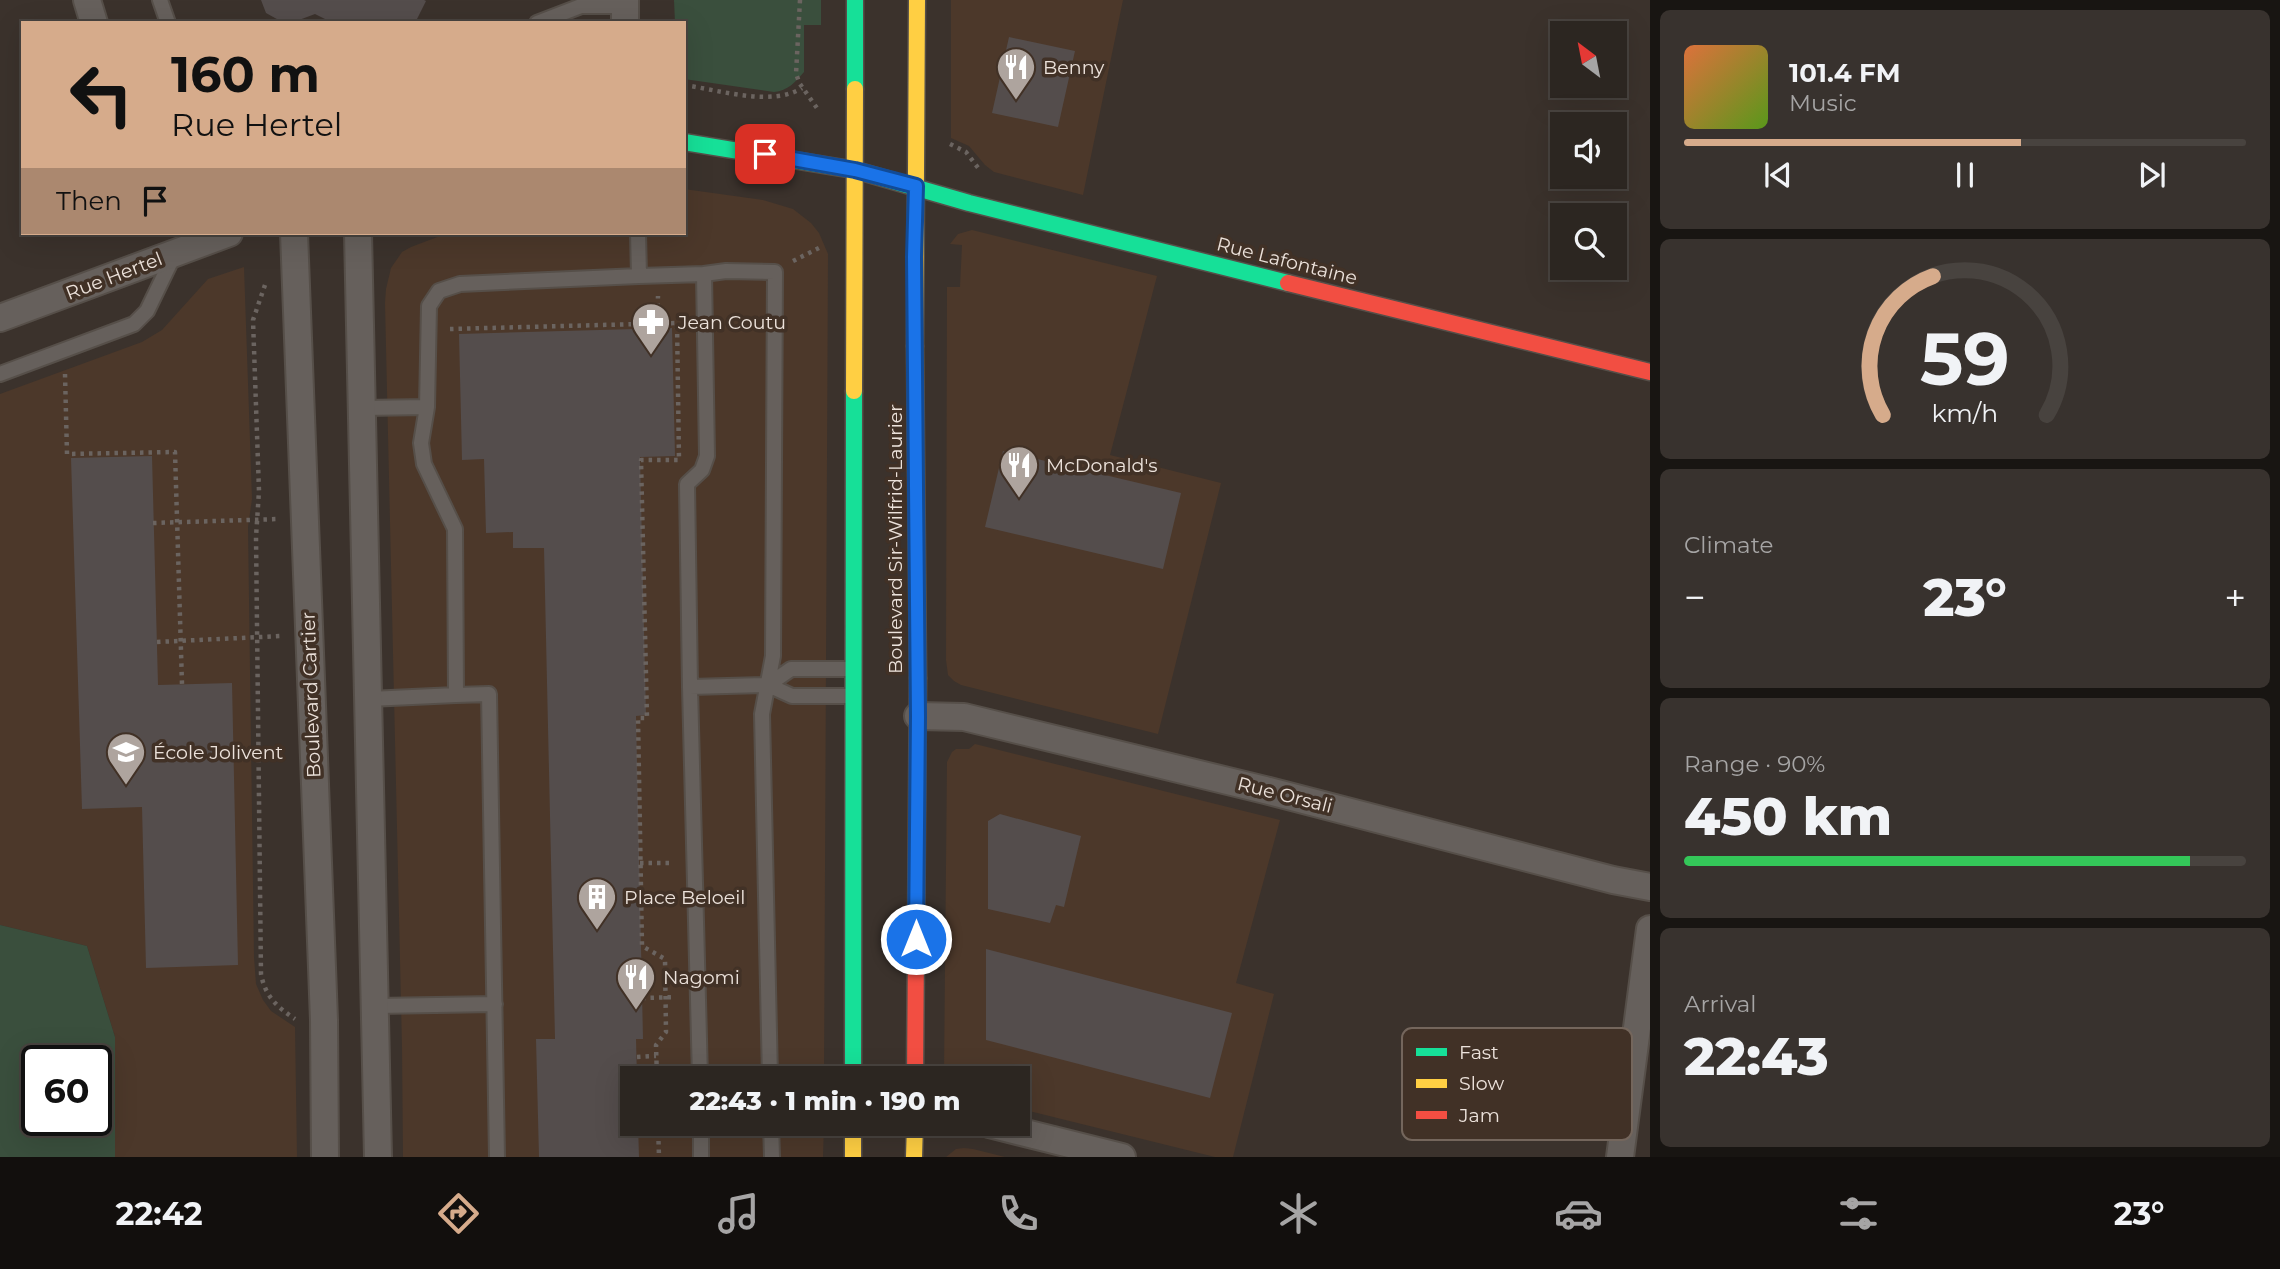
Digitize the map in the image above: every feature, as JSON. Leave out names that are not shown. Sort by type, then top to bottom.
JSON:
[{"type":"main road","points":[[853,1066],[855,0]]},
{"type":"main road","name":"Boulevard Sir-Wilfrid-Laurier","points":[[915,1066],[918,716],[914,257],[917,0]]},
{"type":"main road","points":[[686,142],[855,170],[916,186]]},
{"type":"main road","name":"Rue Lafontaine","points":[[916,186],[969,204],[1650,372]]},
{"type":"main road","points":[[853,1136],[853,1157]]},
{"type":"main road","points":[[914,1157],[915,1136]]},
{"type":"street","points":[[87,0],[93,21]]},
{"type":"street","name":"Rue Hertel","points":[[0,318],[171,243],[217,235]]},
{"type":"street","name":"Boulevard Cartier","points":[[294,235],[324,1039],[325,1157]]},
{"type":"street","points":[[358,235],[378,1157]]},
{"type":"street","name":"Rue Orsali","points":[[918,716],[964,717],[1278,793],[1613,880],[1650,887]]},
{"type":"street","points":[[1632,1066],[1650,929]]},
{"type":"street","points":[[1030,1134],[1122,1157]]},
{"type":"lane","points":[[160,0],[167,21]]},
{"type":"lane","points":[[542,21],[580,6],[625,10]]},
{"type":"lane","points":[[638,235],[639,276]]},
{"type":"lane","points":[[0,374],[134,324],[147,311],[171,243]]},
{"type":"lane","points":[[456,695],[455,529],[424,464],[421,443],[427,407],[429,306],[439,291],[475,282],[726,271],[775,272],[773,656],[762,714],[770,1066]]},
{"type":"lane","points":[[699,1066],[687,484],[702,470],[707,456],[704,274]]},
{"type":"lane","points":[[363,408],[427,407]]},
{"type":"lane","points":[[768,685],[791,669],[854,669]]},
{"type":"lane","points":[[690,687],[768,685],[792,696],[853,696]]},
{"type":"lane","points":[[369,699],[489,694],[497,1157]]},
{"type":"lane","points":[[376,1006],[495,1004]]},
{"type":"lane","points":[[701,1136],[701,1157]]},
{"type":"lane","points":[[771,1136],[772,1157]]},
{"type":"path","points":[[800,0],[796,74],[802,88],[821,113]]},
{"type":"path","points":[[686,85],[765,97],[792,94],[802,88]]},
{"type":"path","points":[[775,272],[822,246]]},
{"type":"path","points":[[295,267],[268,279],[254,313],[260,491],[257,520],[256,638],[261,974],[264,988],[276,1006],[324,1039]]},
{"type":"path","points":[[657,300],[657,324]]},
{"type":"path","points":[[460,329],[677,323],[680,460],[641,460],[647,718],[638,718],[637,738],[642,946],[665,959],[666,1032],[656,1045],[656,1066]]},
{"type":"path","points":[[63,368],[66,377],[67,454],[175,452],[182,684]]},
{"type":"path","points":[[153,523],[285,519]]},
{"type":"path","points":[[157,642],[289,636]]},
{"type":"path","points":[[640,863],[671,863]]},
{"type":"path","points":[[642,998],[666,998]]},
{"type":"path","points":[[637,1057],[656,1056]]},
{"type":"path","points":[[658,1136],[659,1157]]},
{"type":"shaded area","points":[[951,0],[1123,0],[1083,195],[994,172],[969,146],[951,138]]},
{"type":"shaded area","points":[[686,189],[763,200],[793,209],[819,233],[828,254],[824,1066],[620,1066],[620,1136],[824,1136],[823,1157],[403,1157],[385,303],[391,268],[402,252],[443,235],[686,235]]},
{"type":"shaded area","points":[[972,230],[1157,276],[1110,455],[1221,483],[1158,734],[961,685],[948,675],[947,287],[960,287],[962,245],[950,244],[958,234]]},
{"type":"shaded area","name":"École Jolivent","points":[[244,267],[252,499],[248,527],[254,957],[256,984],[263,1000],[271,1011],[295,1027],[297,1157],[115,1157],[115,1037],[87,946],[0,925],[0,394],[142,342],[162,330],[208,279]]},
{"type":"shaded area","points":[[975,744],[1280,820],[1236,983],[1274,994],[1233,1157],[1215,1157],[1030,1111],[1030,1066],[944,1066],[947,762],[956,749],[969,749]]},
{"type":"shaded area","points":[[964,1148],[1005,1157],[946,1157],[956,1149]]},
{"type":"green space","points":[[674,0],[821,0],[821,25],[804,25],[804,72],[791,85],[774,92],[686,79],[686,21],[675,21]]},
{"type":"green space","points":[[0,925],[87,946],[115,1037],[115,1157],[0,1157]]},
{"type":"building","points":[[261,0],[426,1],[416,21],[329,21],[315,14],[296,21],[280,21],[266,13]]},
{"type":"building","points":[[1009,37],[1075,51],[1058,127],[992,113]]},
{"type":"building","points":[[672,328],[675,456],[640,457],[646,715],[636,716],[643,1039],[636,1039],[637,1066],[620,1066],[620,1136],[638,1136],[639,1157],[539,1157],[536,1039],[555,1039],[544,548],[513,548],[513,532],[486,533],[484,459],[462,460],[459,334]]},
{"type":"building","points":[[1003,451],[1181,493],[1163,569],[985,527]]},
{"type":"building","points":[[152,456],[158,685],[232,683],[238,965],[146,968],[142,807],[82,809],[71,458]]},
{"type":"building","points":[[1000,814],[1081,836],[1064,907],[1056,905],[1050,923],[988,909],[988,821]]},
{"type":"building","points":[[986,949],[1232,1013],[1210,1098],[986,1040]]},
{"type":"traffic: fast","points":[[855,0],[855,89]]},
{"type":"traffic: fast","points":[[686,142],[855,170],[969,203],[1288,283]]},
{"type":"traffic: fast","points":[[915,346],[918,678]]},
{"type":"traffic: fast","points":[[853,1066],[854,391]]},
{"type":"traffic: slow","points":[[915,346],[917,0]]},
{"type":"traffic: slow","points":[[854,391],[855,89]]},
{"type":"traffic: slow","points":[[853,1136],[853,1157]]},
{"type":"traffic: slow","points":[[914,1157],[915,1136]]},
{"type":"traffic: jam","points":[[1288,283],[1650,372]]},
{"type":"traffic: jam","points":[[915,1066],[918,678]]},
{"type":"place","name":"Benny","points":[[1016,101]]},
{"type":"place","name":"Jean Coutu","points":[[651,356]]},
{"type":"place","name":"McDonald's","points":[[1019,499]]},
{"type":"place","name":"École Jolivent","points":[[126,786]]},
{"type":"place","name":"Place Beloeil","points":[[597,931]]},
{"type":"place","name":"Nagomi","points":[[636,1011]]},
{"type":"route","points":[[765,154],[855,170],[916,186],[916,939]]}]
